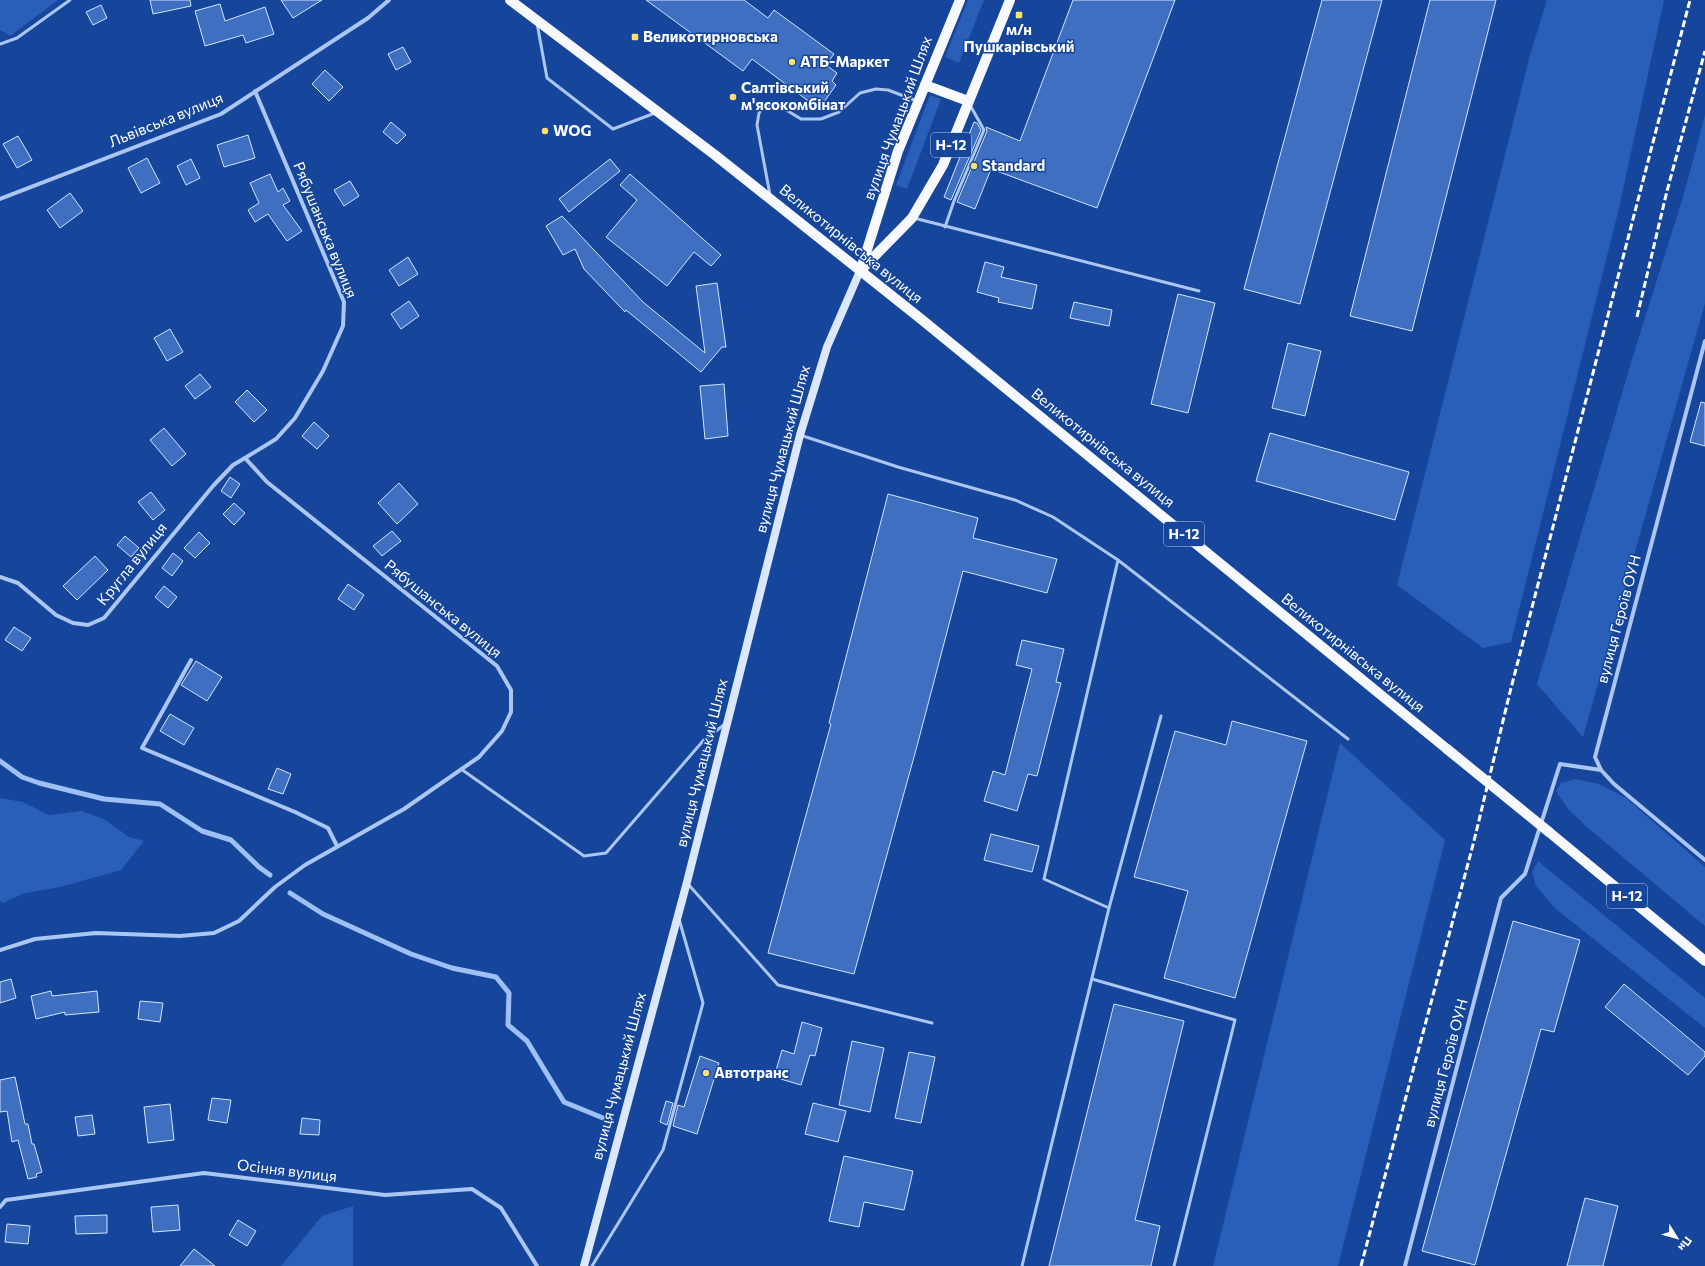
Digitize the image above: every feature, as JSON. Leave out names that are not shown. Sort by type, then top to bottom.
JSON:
[{"type":"main road","name":"Великотирнівська вулиця","points":[[510,0],[659,112],[771,199],[1705,960]]},
{"type":"main road","name":"вулиця Чумацький Шлях","points":[[584,1266],[687,882],[800,435],[827,347],[860,271],[898,151],[960,0]]},
{"type":"main road","name":"вулиця Чумацький Шлях","points":[[860,271],[912,218],[943,165],[1010,0]]},
{"type":"main road","points":[[925,85],[968,101]]},
{"type":"street","name":"Львівська вулиця","points":[[0,199],[221,114],[368,18],[389,0]]},
{"type":"street","name":"Рябушанська вулиця","points":[[0,950],[35,939],[96,933],[180,936],[214,933],[239,921],[275,887],[305,865],[404,808],[479,757],[502,731],[511,712],[511,690],[497,666],[267,482],[245,458],[276,438],[295,418],[323,372],[344,326],[344,302],[255,91]]},
{"type":"street","name":"вулиця Героїв ОУН","points":[[1705,341],[1595,757],[1601,770],[1614,784],[1705,860]]},
{"type":"street","name":"Кругла вулиця","points":[[0,577],[18,583],[56,615],[73,623],[88,625],[104,618],[213,486],[233,465],[245,458]]},
{"type":"street","points":[[191,660],[142,748],[295,812],[328,828],[337,846]]},
{"type":"street","name":"вулиця Героїв ОУН","points":[[1405,1266],[1501,898],[1525,874],[1560,764],[1601,770]]},
{"type":"street","name":"Осіння вулиця","points":[[0,1207],[6,1200],[204,1173],[385,1194],[472,1189],[501,1208],[537,1266]]},
{"type":"lane","points":[[0,44],[17,38],[70,0]]},
{"type":"lane","points":[[536,20],[547,78],[613,129],[659,112]]},
{"type":"lane","points":[[771,199],[757,125],[760,110],[765,106],[774,105],[783,108],[801,119],[822,119],[839,112],[860,93],[876,88],[888,90],[918,102]]},
{"type":"lane","points":[[945,227],[954,201],[984,130],[968,101]]},
{"type":"lane","points":[[912,218],[1200,291]]},
{"type":"lane","points":[[800,435],[898,467],[1015,500],[1053,518],[1118,560],[1348,739]]},
{"type":"lane","points":[[1109,908],[1044,879],[1118,560]]},
{"type":"lane","points":[[1022,1266],[1109,908],[1160,716]]},
{"type":"lane","points":[[461,769],[584,856],[606,853],[703,741],[728,722]]},
{"type":"lane","points":[[687,882],[778,985],[932,1023]]},
{"type":"lane","points":[[592,1266],[663,1150],[703,1003],[678,914]]},
{"type":"lane","points":[[1092,979],[1235,1020],[1174,1266]]},
{"type":"shaded area","points":[[0,0],[58,0],[10,36],[0,30]]},
{"type":"shaded area","points":[[968,0],[984,0],[959,63],[945,57]]},
{"type":"shaded area","points":[[1547,0],[1664,0],[1619,208],[1511,642],[1483,648],[1397,585],[1530,55]]},
{"type":"shaded area","points":[[930,95],[941,99],[907,189],[896,185]]},
{"type":"shaded area","points":[[1705,115],[1705,303],[1583,737],[1537,684],[1632,359],[1684,194]]},
{"type":"shaded area","points":[[1340,743],[1445,840],[1338,1266],[1213,1266]]},
{"type":"shaded area","points":[[1575,779],[1599,784],[1626,798],[1705,867],[1705,926],[1587,827],[1568,809],[1556,791],[1561,783]]},
{"type":"shaded area","points":[[0,798],[23,802],[49,815],[81,811],[104,819],[129,837],[144,841],[121,870],[60,887],[25,893],[3,903],[0,901]]},
{"type":"shaded area","points":[[1538,861],[1705,998],[1705,1028],[1556,909],[1536,886],[1532,872]]},
{"type":"shaded area","points":[[353,1206],[353,1266],[281,1266],[322,1216]]},
{"type":"building","points":[[150,0],[190,0],[191,6],[153,14]]},
{"type":"building","points":[[281,0],[322,0],[293,18]]},
{"type":"building","points":[[646,0],[744,0],[768,18],[774,10],[834,54],[826,65],[837,73],[832,81],[836,85],[819,109],[752,59],[743,71]]},
{"type":"building","points":[[1073,0],[1175,0],[1097,208],[991,169],[975,209],[957,202],[987,131],[986,127],[1020,141]]},
{"type":"building","points":[[1322,0],[1382,0],[1300,304],[1244,289]]},
{"type":"building","points":[[1430,0],[1496,0],[1412,331],[1350,316]]},
{"type":"building","points":[[220,4],[225,21],[265,7],[274,34],[246,43],[243,35],[205,46],[195,11]]},
{"type":"building","points":[[101,5],[107,18],[93,25],[86,12]]},
{"type":"building","points":[[403,47],[411,62],[396,70],[388,54]]},
{"type":"building","points":[[325,70],[343,87],[329,101],[312,84]]},
{"type":"building","points":[[391,122],[406,135],[397,144],[383,132]]},
{"type":"building","points":[[974,122],[977,123],[981,130],[951,200],[944,197]]},
{"type":"building","points":[[248,135],[255,158],[224,167],[217,145]]},
{"type":"building","points":[[18,136],[32,160],[17,168],[3,144]]},
{"type":"building","points":[[147,158],[160,183],[141,193],[128,168]]},
{"type":"building","points":[[191,159],[200,178],[186,185],[177,166]]},
{"type":"building","points":[[610,159],[620,171],[569,212],[559,199]]},
{"type":"building","points":[[270,174],[278,192],[283,188],[290,201],[283,205],[302,231],[287,241],[268,214],[255,222],[248,210],[259,203],[250,183]]},
{"type":"building","points":[[630,174],[721,255],[711,266],[694,252],[667,286],[606,237],[637,200],[620,185]]},
{"type":"building","points":[[350,181],[359,196],[344,206],[334,190]]},
{"type":"building","points":[[70,193],[83,211],[60,228],[47,210]]},
{"type":"building","points":[[562,216],[643,302],[705,353],[696,286],[717,283],[726,347],[722,347],[701,372],[626,310],[625,312],[584,269],[575,249],[563,255],[546,226]]},
{"type":"building","points":[[408,257],[418,274],[399,286],[389,270]]},
{"type":"building","points":[[985,262],[1004,267],[1001,277],[1037,285],[1032,309],[998,302],[999,298],[977,292]]},
{"type":"building","points":[[1178,294],[1215,303],[1188,413],[1151,404]]},
{"type":"building","points":[[409,301],[419,316],[401,329],[391,314]]},
{"type":"building","points":[[1074,302],[1112,310],[1109,326],[1070,318]]},
{"type":"building","points":[[170,329],[183,352],[167,361],[154,338]]},
{"type":"building","points":[[1288,343],[1321,351],[1305,416],[1272,408]]},
{"type":"building","points":[[200,374],[211,387],[195,399],[185,386]]},
{"type":"building","points":[[724,384],[728,436],[705,439],[700,386]]},
{"type":"building","points":[[247,390],[267,410],[254,422],[235,402]]},
{"type":"building","points":[[1701,402],[1705,403],[1705,446],[1690,442]]},
{"type":"building","points":[[314,422],[329,436],[317,449],[302,436]]},
{"type":"building","points":[[164,428],[186,454],[172,466],[150,440]]},
{"type":"building","points":[[1270,433],[1409,472],[1395,520],[1256,481]]},
{"type":"building","points":[[230,477],[240,484],[231,498],[221,491]]},
{"type":"building","points":[[399,483],[418,504],[397,524],[378,503]]},
{"type":"building","points":[[151,492],[165,510],[153,520],[138,502]]},
{"type":"building","points":[[888,494],[978,518],[973,538],[1057,559],[1047,593],[963,571],[917,746],[854,974],[768,953],[831,724],[829,723]]},
{"type":"building","points":[[234,503],[245,513],[234,525],[223,514]]},
{"type":"building","points":[[392,531],[401,541],[382,556],[373,546]]},
{"type":"building","points":[[199,532],[210,543],[195,558],[184,548]]},
{"type":"building","points":[[125,536],[139,548],[131,557],[117,545]]},
{"type":"building","points":[[173,553],[183,561],[172,576],[162,568]]},
{"type":"building","points":[[95,556],[108,570],[77,600],[63,586]]},
{"type":"building","points":[[348,584],[364,595],[354,610],[338,599]]},
{"type":"building","points":[[164,586],[177,597],[168,608],[155,597]]},
{"type":"building","points":[[14,627],[31,638],[22,651],[5,640]]},
{"type":"building","points":[[1022,640],[1064,649],[1056,682],[1061,683],[1037,776],[1028,774],[1017,811],[984,801],[993,771],[1005,775],[1032,669],[1016,665]]},
{"type":"building","points":[[196,661],[222,677],[207,701],[181,685]]},
{"type":"building","points":[[170,714],[194,728],[184,745],[160,731]]},
{"type":"building","points":[[1232,721],[1307,741],[1235,998],[1164,978],[1188,891],[1134,877],[1175,731],[1226,745]]},
{"type":"building","points":[[277,768],[291,774],[283,794],[268,789]]},
{"type":"building","points":[[991,834],[1039,846],[1032,872],[984,860]]},
{"type":"building","points":[[1513,921],[1580,940],[1554,1032],[1541,1029],[1475,1265],[1422,1251]]},
{"type":"building","points":[[11,979],[16,998],[0,1003],[0,982]]},
{"type":"building","points":[[1624,984],[1705,1052],[1705,1056],[1688,1075],[1605,1007]]},
{"type":"building","points":[[51,991],[52,996],[97,991],[99,1012],[65,1015],[65,1012],[36,1019],[31,996]]},
{"type":"building","points":[[140,1001],[163,1003],[160,1022],[138,1019]]},
{"type":"building","points":[[1114,1004],[1184,1021],[1135,1220],[1160,1226],[1151,1266],[1049,1266]]},
{"type":"building","points":[[802,1022],[822,1028],[815,1056],[810,1055],[801,1085],[774,1077],[782,1050],[794,1054]]},
{"type":"building","points":[[852,1041],[884,1048],[870,1112],[839,1105]]},
{"type":"building","points":[[909,1052],[935,1057],[921,1123],[895,1118]]},
{"type":"building","points":[[700,1056],[719,1063],[697,1134],[673,1126],[678,1105],[684,1107]]},
{"type":"building","points":[[15,1077],[25,1124],[28,1124],[32,1144],[34,1144],[42,1172],[36,1174],[37,1177],[28,1179],[18,1140],[12,1142],[7,1111],[0,1112],[0,1080]]},
{"type":"building","points":[[212,1098],[231,1100],[227,1123],[208,1120]]},
{"type":"building","points":[[666,1101],[673,1103],[667,1125],[660,1122]]},
{"type":"building","points":[[813,1103],[846,1111],[838,1142],[805,1134]]},
{"type":"building","points":[[170,1104],[174,1140],[148,1143],[144,1107]]},
{"type":"building","points":[[92,1115],[95,1134],[78,1136],[75,1117]]},
{"type":"building","points":[[302,1118],[320,1120],[319,1135],[300,1134]]},
{"type":"building","points":[[844,1156],[913,1171],[904,1210],[864,1202],[859,1227],[829,1221]]},
{"type":"building","points":[[1585,1198],[1618,1206],[1603,1266],[1567,1266]]},
{"type":"building","points":[[178,1205],[180,1230],[153,1232],[151,1207]]},
{"type":"building","points":[[107,1215],[107,1233],[76,1234],[75,1216]]},
{"type":"building","points":[[238,1220],[256,1231],[247,1246],[229,1235]]},
{"type":"building","points":[[7,1224],[30,1226],[28,1244],[5,1242]]},
{"type":"building","points":[[194,1249],[215,1266],[180,1266]]},
{"type":"waterway","points":[[0,761],[22,777],[39,783],[104,799],[160,804],[202,831],[231,840],[259,867],[270,875]]},
{"type":"waterway","points":[[290,893],[323,914],[411,954],[452,968],[496,977],[509,993],[508,1025],[527,1041],[564,1102],[608,1120]]},
{"type":"railway","points":[[1361,1266],[1474,841],[1510,692],[1690,0]]},
{"type":"railway","points":[[1637,317],[1667,191],[1705,51]]},
{"type":"place","name":"м/н Пушкарівський","points":[[1019,15]]},
{"type":"place","name":"Великотирновська","points":[[635,37]]},
{"type":"place","name":"АТБ-Маркет","points":[[792,62]]},
{"type":"place","name":"Салтівський м'ясокомбінат","points":[[733,97]]},
{"type":"place","name":"WOG","points":[[545,131]]},
{"type":"place","name":"Standard","points":[[974,166]]},
{"type":"place","name":"Автотранс","points":[[706,1073]]}]
